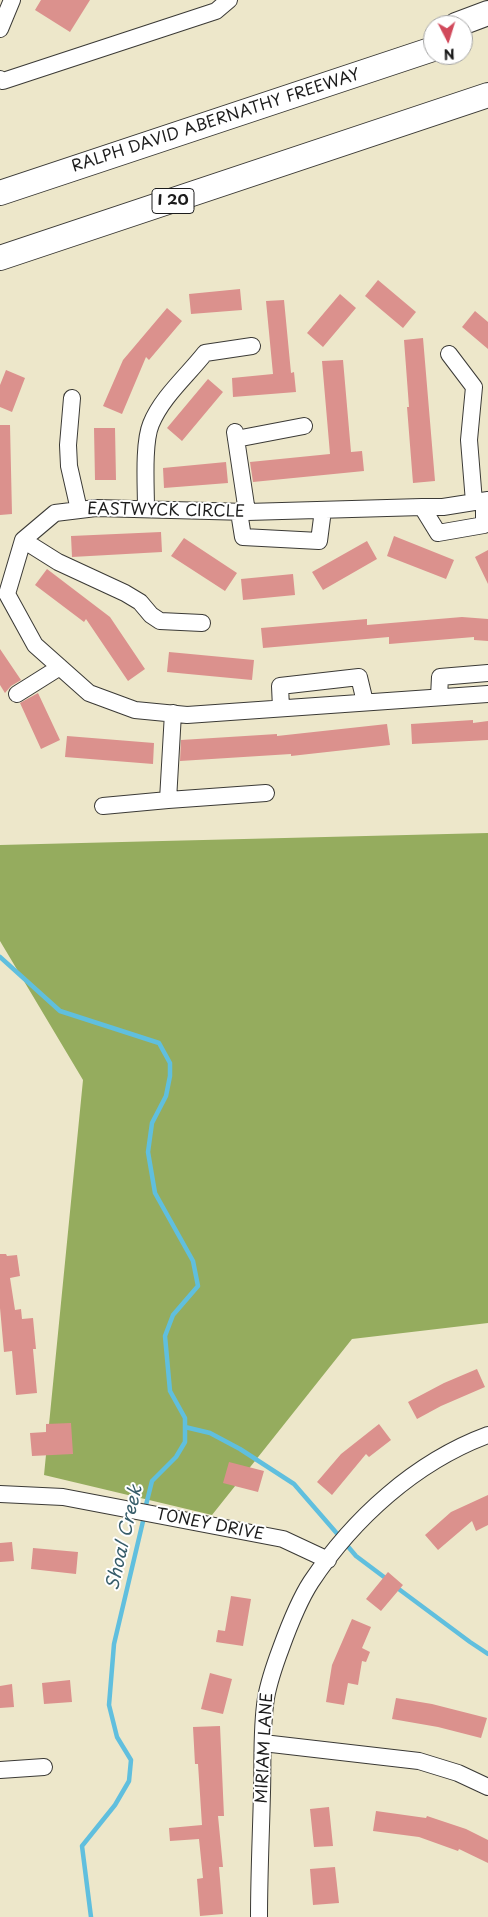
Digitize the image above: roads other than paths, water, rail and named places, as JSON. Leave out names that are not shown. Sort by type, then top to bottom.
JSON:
[{"type":"highway","points":[[473,19],[488,13]]},
{"type":"highway","points":[[473,36],[488,31]]},
{"type":"highway","points":[[102,158],[423,38]]},
{"type":"highway","name":"RALPH DAVID ABERNATHY FREEWAY","points":[[0,192],[423,52]]},
{"type":"highway","name":"I 20","points":[[0,258],[488,95]]},
{"type":"highway","points":[[345,144],[488,105]]},
{"type":"street","points":[[0,29],[12,0]]},
{"type":"street","points":[[0,79],[3,81],[216,11],[229,0]]},
{"type":"street","points":[[146,509],[146,454],[150,425],[164,401],[205,353],[252,346]]},
{"type":"street","points":[[422,508],[438,533],[484,525],[482,501],[469,440],[474,387],[449,354]]},
{"type":"street","points":[[72,398],[68,444],[69,466],[79,510]]},
{"type":"street","points":[[304,426],[235,436],[243,512],[243,537],[320,541],[323,510]]},
{"type":"street","name":"EASTWYCK CIRCLE","points":[[22,540],[55,513],[96,508],[243,512],[422,508],[482,501]]},
{"type":"street","points":[[202,623],[160,621],[151,615],[140,602],[125,593],[58,562],[22,540],[5,601],[34,645],[89,693],[135,710],[187,715],[488,694]]},
{"type":"street","points":[[17,694],[60,667]]},
{"type":"street","points":[[439,697],[440,677],[488,673]]},
{"type":"street","points":[[281,708],[280,686],[359,677],[365,702]]},
{"type":"street","points":[[168,800],[173,713]]},
{"type":"street","points":[[103,806],[266,793]]},
{"type":"street","name":"MIRIAM LANE","points":[[259,1917],[263,1743],[266,1698],[273,1669],[290,1624],[310,1584],[328,1560],[360,1522],[394,1488],[451,1452],[488,1436]]},
{"type":"street","name":"TONEY DRIVE","points":[[0,1494],[63,1497],[284,1539],[328,1560]]},
{"type":"street","points":[[263,1743],[419,1761],[458,1773],[488,1787]]},
{"type":"street","points":[[0,1770],[44,1767]]},
{"type":"waterway","name":"Shoal Creek","points":[[0,957],[60,1011],[159,1043],[170,1063],[170,1076],[166,1096],[152,1123],[148,1152],[155,1193],[193,1261],[198,1286],[173,1315],[165,1336],[170,1391],[185,1418],[185,1442],[176,1457],[152,1481],[145,1509]]},
{"type":"waterway","points":[[185,1427],[210,1433],[240,1449],[294,1484],[340,1537]]},
{"type":"waterway","name":"Shoal Creek","points":[[91,1917],[82,1846],[115,1805],[129,1781],[131,1760],[117,1737],[109,1705],[114,1644],[144,1517]]},
{"type":"waterway","points":[[345,1543],[356,1556],[388,1580]]},
{"type":"waterway","points":[[396,1587],[488,1654]]}]
